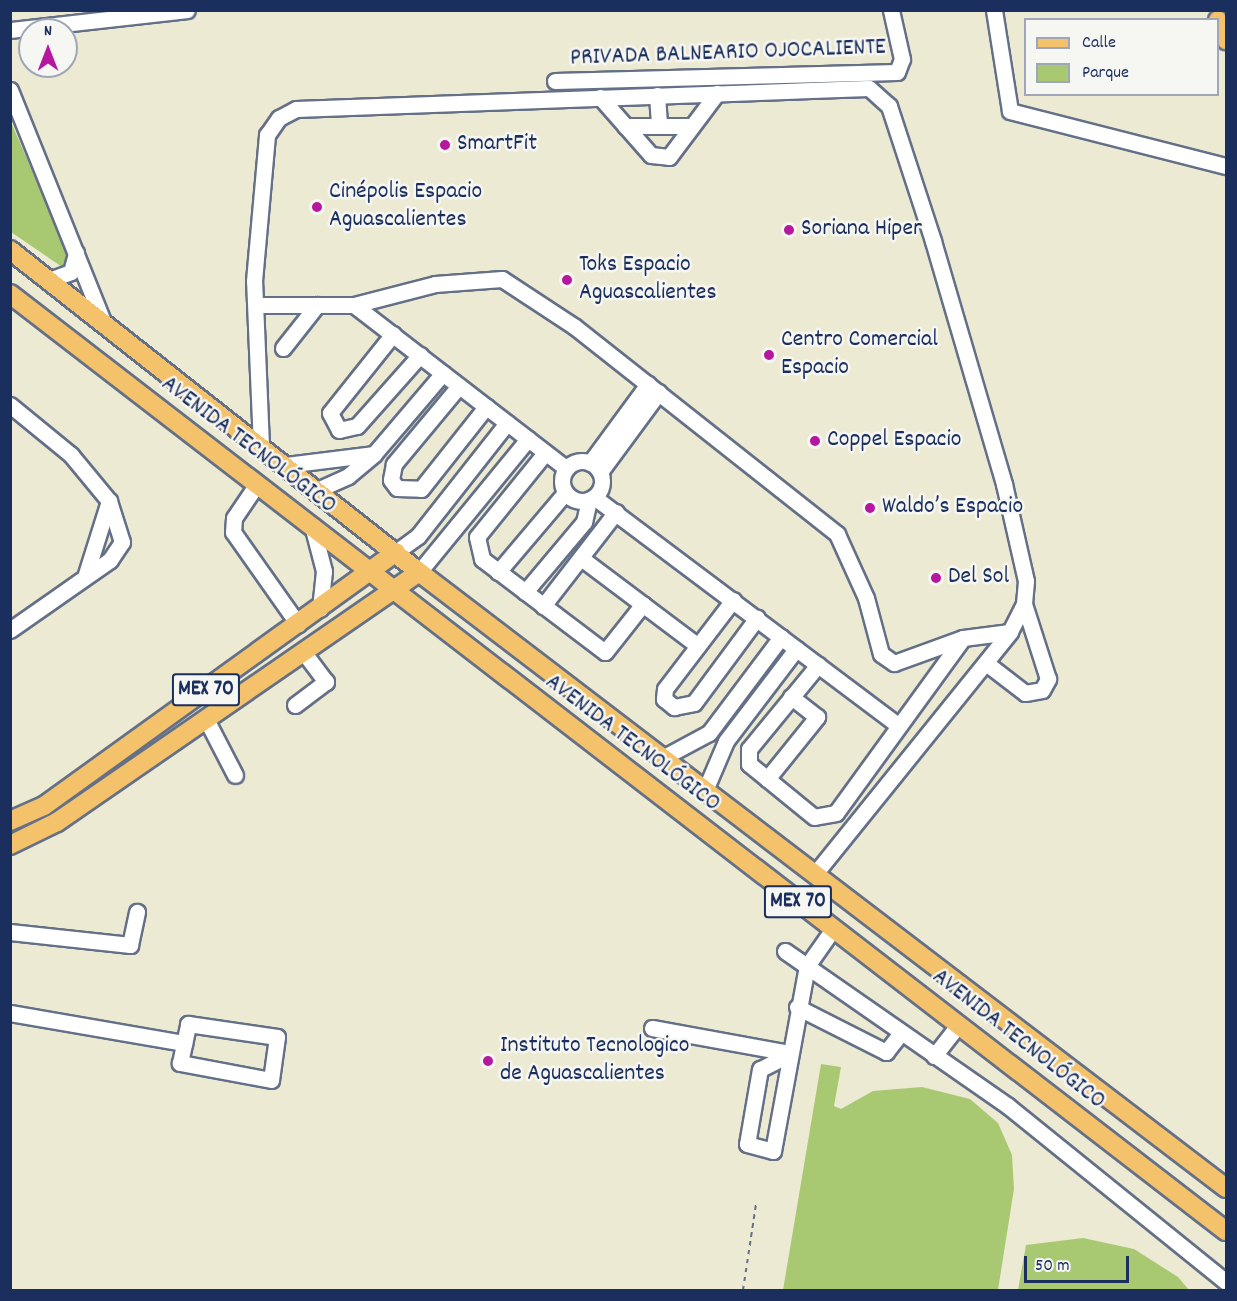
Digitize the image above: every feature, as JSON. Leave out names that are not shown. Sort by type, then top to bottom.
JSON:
[{"type":"main road","points":[[1219,24],[1227,40]]},
{"type":"main road","name":"AVENIDA TECNOLÓGICO","points":[[10,250],[286,465],[419,572],[816,872],[1227,1188]]},
{"type":"main road","name":"AVENIDA TECNOLÓGICO","points":[[10,294],[1227,1231]]},
{"type":"main road","name":"MEX 70","points":[[10,821],[44,806],[396,552]]},
{"type":"main road","name":"MEX 70","points":[[10,845],[57,822],[304,654],[419,572]]},
{"type":"street","points":[[10,30],[187,10]]},
{"type":"street","name":"PRIVADA BALNEARIO OJOCALIENTE","points":[[555,81],[901,71],[891,10]]},
{"type":"street","points":[[994,10],[1010,111],[1227,166]]},
{"type":"street","points":[[261,446],[256,305],[267,135],[279,118],[296,109],[869,88],[889,106],[1004,484],[1026,581],[1024,604],[1010,632],[816,872]]},
{"type":"street","name":"AVENIDA TECNOLÓGICO","points":[[10,90],[103,321]]},
{"type":"street","points":[[600,98],[651,156],[669,157],[717,93]]},
{"type":"street","points":[[657,95],[659,126]]},
{"type":"street","points":[[625,126],[692,126]]},
{"type":"street","points":[[50,280],[71,272],[76,253]]},
{"type":"street","points":[[256,305],[354,305],[435,284],[502,279],[653,388],[837,534],[866,598],[881,654],[894,663],[963,638],[1010,632]]},
{"type":"street","points":[[283,348],[317,305]]},
{"type":"street","points":[[354,305],[566,468]]},
{"type":"street","points":[[393,334],[330,413],[333,425],[339,430],[357,426],[420,355]]},
{"type":"street","points":[[317,490],[348,476],[374,454],[443,373]]},
{"type":"street","points":[[459,386],[394,464],[391,480],[397,488],[421,489],[486,407]]},
{"type":"street","points":[[595,468],[653,388]]},
{"type":"street","points":[[10,405],[70,455],[110,501],[123,542],[110,560],[86,574],[10,630]]},
{"type":"street","points":[[396,552],[439,509],[507,423]]},
{"type":"street","points":[[419,572],[528,439]]},
{"type":"street","points":[[545,453],[477,537],[482,559],[605,652],[643,604]]},
{"type":"street","points":[[286,465],[374,454]]},
{"type":"street","points":[[525,592],[584,522],[591,499],[602,486],[595,468],[577,461],[566,468]]},
{"type":"street","points":[[498,572],[565,493],[566,468]]},
{"type":"street","points":[[257,483],[234,518],[233,532],[298,624]]},
{"type":"street","points":[[565,493],[575,501],[591,499],[616,512],[899,726]]},
{"type":"street","points":[[86,574],[110,501]]},
{"type":"street","points":[[439,509],[457,524]]},
{"type":"street","points":[[543,606],[616,512]]},
{"type":"street","points":[[312,525],[324,571],[320,609]]},
{"type":"street","points":[[581,558],[698,646]]},
{"type":"street","points":[[733,600],[665,688],[664,699],[674,707],[694,703],[757,618]]},
{"type":"street","points":[[986,663],[1025,693],[1042,690],[1048,679],[1024,604]]},
{"type":"street","points":[[664,757],[709,733],[781,637]]},
{"type":"street","points":[[818,665],[748,749],[748,764],[814,817],[836,813],[963,638]]},
{"type":"street","points":[[705,788],[726,741],[796,649]]},
{"type":"street","points":[[295,705],[326,682],[304,654]]},
{"type":"street","points":[[767,779],[818,717],[791,697]]},
{"type":"street","points":[[206,719],[235,775]]},
{"type":"street","points":[[10,932],[130,945],[137,912]]},
{"type":"street","points":[[788,1054],[760,1069],[747,1144],[773,1150],[788,1054],[807,966],[833,928]]},
{"type":"street","points":[[785,951],[1008,1106],[1227,1282]]},
{"type":"street","points":[[797,1007],[886,1052],[901,1033]]},
{"type":"street","points":[[10,1013],[184,1043]]},
{"type":"street","points":[[188,1024],[277,1037],[271,1080],[180,1063],[184,1043],[188,1024]]},
{"type":"street","points":[[934,1056],[958,1025]]},
{"type":"street","points":[[652,1028],[788,1054]]},
{"type":"path","points":[[743,1290],[756,1204]]},
{"type":"green space","points":[[10,120],[70,257],[65,269],[11,232]]},
{"type":"green space","points":[[821,1064],[841,1067],[834,1106],[841,1109],[873,1091],[922,1087],[970,1099],[998,1123],[1012,1155],[1014,1189],[998,1290],[783,1290]]},
{"type":"green space","points":[[1083,1238],[1134,1249],[1178,1277],[1189,1290],[1018,1290],[1026,1245]]},
{"type":"place","name":"SmartFit","points":[[445,145]]},
{"type":"place","name":"Cinépolis Espacio Aguascalientes","points":[[317,207]]},
{"type":"place","name":"Soriana Hiper","points":[[789,230]]},
{"type":"place","name":"Toks Espacio Aguascalientes","points":[[567,280]]},
{"type":"place","name":"Centro Comercial Espacio","points":[[769,355]]},
{"type":"place","name":"Coppel Espacio","points":[[815,441]]},
{"type":"place","name":"Waldo’s Espacio","points":[[870,508]]},
{"type":"place","name":"Del Sol","points":[[936,578]]},
{"type":"place","name":"Instituto Tecnologico de Aguascalientes","points":[[488,1061]]}]
